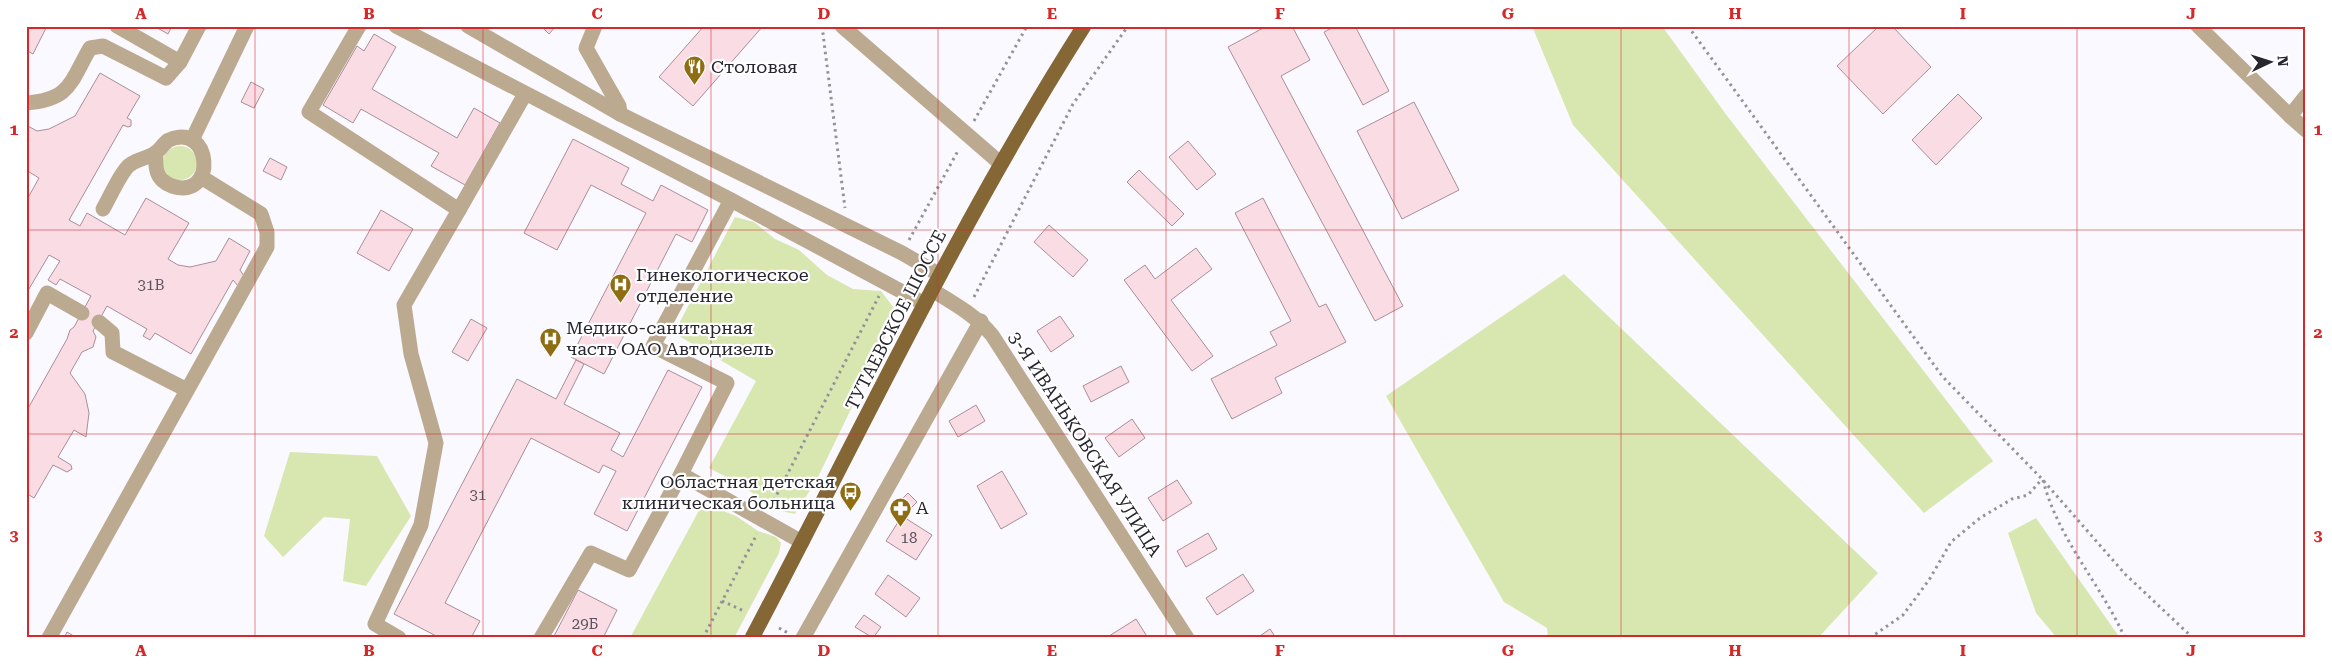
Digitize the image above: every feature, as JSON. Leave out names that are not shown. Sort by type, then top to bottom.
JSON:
[{"type":"main road","name":"ТУТАЕВСКОЕ ШОССЕ","points":[[752,638],[932,290],[1000,163],[1084,26]]},
{"type":"street","points":[[117,26],[180,62]]},
{"type":"street","points":[[26,103],[47,102],[65,92],[90,48],[103,46],[166,78],[180,62],[199,26]]},
{"type":"street","points":[[192,140],[247,26]]},
{"type":"street","points":[[359,26],[309,112],[459,210]]},
{"type":"street","points":[[396,26],[731,200],[925,304]]},
{"type":"street","points":[[468,26],[620,114],[902,253],[940,275]]},
{"type":"street","points":[[595,26],[586,48],[619,106],[620,114]]},
{"type":"street","points":[[842,26],[1000,163]]},
{"type":"street","points":[[2198,26],[2306,130]]},
{"type":"street","points":[[399,638],[375,624],[421,525],[436,443],[411,354],[404,305],[525,94]]},
{"type":"street","points":[[2290,116],[2306,96]]},
{"type":"street","points":[[103,209],[129,164],[156,153],[166,141],[178,137],[192,140],[200,147],[206,161],[201,178],[193,185],[182,189],[163,183],[155,170],[156,153]]},
{"type":"street","points":[[49,638],[267,247],[267,232],[261,214],[201,178]]},
{"type":"street","points":[[541,638],[591,553],[629,570],[727,383],[653,346],[731,200]]},
{"type":"street","name":"3-Я ИВАНЬКОВСКАЯ УЛИЦА","points":[[932,290],[981,321],[992,335],[1187,638]]},
{"type":"street","points":[[26,332],[47,294],[82,313]]},
{"type":"street","points":[[798,636],[981,321]]},
{"type":"street","points":[[98,322],[112,333],[113,352],[187,390]]},
{"type":"street","points":[[680,474],[802,542]]},
{"type":"path","points":[[822,26],[848,226]]},
{"type":"path","points":[[902,253],[1027,26]]},
{"type":"path","points":[[974,297],[1073,104],[1128,26]]},
{"type":"path","points":[[1688,26],[1942,376],[2042,479],[2125,574],[2193,638]]},
{"type":"path","points":[[703,638],[885,284]]},
{"type":"path","points":[[1870,638],[1903,615],[1929,580],[1951,542],[1980,518],[2012,499],[2028,495],[2042,479]]},
{"type":"path","points":[[2042,479],[2049,503],[2064,535],[2116,618],[2125,638]]},
{"type":"path","points":[[722,601],[744,612]]},
{"type":"path","points":[[779,628],[798,636]]},
{"type":"green space","points":[[1532,26],[1662,26],[1725,113],[1993,461],[1924,513],[1573,125]]},
{"type":"green space","points":[[180,146],[187,147],[192,151],[196,156],[196,170],[192,175],[187,179],[180,180],[173,179],[168,175],[164,170],[163,163],[164,156],[168,151],[173,147]]},
{"type":"green space","points":[[735,217],[754,222],[775,239],[799,250],[827,275],[853,289],[881,291],[894,308],[888,330],[870,369],[857,377],[852,407],[816,481],[795,514],[776,510],[740,484],[709,468],[756,381],[674,333]]},
{"type":"green space","points":[[1564,274],[1878,573],[1818,638],[1548,638],[1547,628],[1504,602],[1386,396]]},
{"type":"green space","points":[[290,452],[377,456],[411,516],[366,586],[343,581],[350,519],[324,517],[283,557],[264,536]]},
{"type":"green space","points":[[703,503],[736,516],[758,531],[776,537],[781,543],[779,553],[734,638],[630,638]]},
{"type":"green space","points":[[2036,518],[2120,638],[2057,638],[2036,613],[2008,533]]},
{"type":"building","points":[[26,26],[47,26],[33,54],[26,50]]},
{"type":"building","points":[[154,26],[172,26],[168,34]]},
{"type":"building","points":[[541,26],[556,26],[549,34]]},
{"type":"building","points":[[704,26],[763,26],[693,106],[659,77]]},
{"type":"building","points":[[1267,26],[1292,26],[1310,60],[1281,76],[1403,306],[1375,321],[1228,47]]},
{"type":"building","points":[[1336,26],[1355,26],[1389,91],[1363,105],[1324,32]]},
{"type":"building","points":[[1879,26],[1892,26],[1931,67],[1883,114],[1837,66]]},
{"type":"building","points":[[374,34],[396,47],[372,89],[457,138],[474,108],[500,123],[465,185],[431,166],[439,153],[361,109],[353,123],[323,105],[357,46],[364,51]]},
{"type":"building","points":[[100,73],[140,96],[127,118],[131,120],[131,126],[123,125],[69,220],[80,226],[87,213],[125,235],[146,198],[189,223],[168,259],[178,265],[190,267],[216,261],[229,238],[250,251],[240,270],[246,279],[238,286],[233,280],[191,354],[155,333],[150,340],[143,336],[147,329],[107,306],[93,331],[96,337],[93,347],[82,352],[70,373],[85,394],[89,413],[86,437],[74,430],[58,457],[71,465],[72,469],[67,472],[53,465],[34,498],[26,493],[26,412],[67,339],[70,330],[74,327],[91,296],[60,279],[56,285],[48,280],[60,261],[49,255],[26,294],[26,194],[29,196],[39,178],[26,170],[26,125],[37,131],[49,129],[75,116]]},
{"type":"building","points":[[251,82],[264,89],[254,108],[241,102]]},
{"type":"building","points":[[1958,94],[1982,118],[1936,165],[1912,140]]},
{"type":"building","points":[[1414,102],[1459,190],[1402,219],[1357,131]]},
{"type":"building","name":"Гинекологическое отделение","points":[[573,139],[629,168],[621,184],[653,201],[661,185],[708,210],[692,242],[676,234],[604,374],[571,357],[646,213],[591,185],[557,250],[524,233]]},
{"type":"building","points":[[1188,141],[1216,174],[1197,190],[1169,157]]},
{"type":"building","points":[[270,158],[287,167],[281,180],[263,171]]},
{"type":"building","points":[[1139,170],[1184,214],[1172,226],[1127,182]]},
{"type":"building","points":[[1263,198],[1319,307],[1326,304],[1346,342],[1275,378],[1282,393],[1232,419],[1211,379],[1277,345],[1270,332],[1291,321],[1235,213]]},
{"type":"building","points":[[381,210],[413,229],[389,271],[357,253]]},
{"type":"building","points":[[1049,225],[1088,260],[1073,277],[1034,242]]},
{"type":"building","points":[[1196,248],[1212,269],[1171,300],[1213,356],[1192,371],[1124,280],[1145,265],[1155,279]]},
{"type":"building","points":[[1060,316],[1074,336],[1051,352],[1037,331]]},
{"type":"building","points":[[471,319],[487,328],[468,361],[452,352]]},
{"type":"building","name":"Медико-санитарная часть ОАО Автодизель","points":[[576,360],[584,364],[564,404],[620,433],[611,450],[623,457],[668,370],[702,387],[627,531],[594,514],[616,471],[603,465],[599,473],[531,438],[445,603],[480,621],[471,638],[440,638],[394,614],[517,379],[556,399]]},
{"type":"building","points":[[1121,366],[1129,382],[1091,402],[1083,386]]},
{"type":"building","points":[[976,405],[985,421],[958,437],[949,421]]},
{"type":"building","points":[[1132,419],[1145,438],[1119,457],[1105,438]]},
{"type":"building","points":[[1002,471],[1027,514],[1001,529],[977,486]]},
{"type":"building","points":[[1177,480],[1192,503],[1163,521],[1148,498]]},
{"type":"building","points":[[908,493],[917,502],[905,514],[896,505]]},
{"type":"building","points":[[902,516],[932,535],[916,560],[886,541]]},
{"type":"building","points":[[1208,533],[1217,549],[1186,567],[1177,551]]},
{"type":"building","points":[[1243,574],[1254,591],[1217,615],[1206,598]]},
{"type":"building","points":[[888,575],[920,598],[906,617],[875,594]]},
{"type":"building","points":[[578,590],[617,610],[603,638],[553,638]]},
{"type":"building","points":[[864,615],[881,627],[873,638],[855,627]]},
{"type":"building","points":[[1136,619],[1148,638],[1106,638]]},
{"type":"building","points":[[1270,629],[1276,638],[1257,638]]},
{"type":"building","points":[[67,632],[77,638],[64,638]]},
{"type":"place","name":"Столовая","points":[[695,86]]},
{"type":"place","name":"Гинекологическое отделение","points":[[620,304]]},
{"type":"place","name":"Медико-санитарная часть ОАО Автодизель","points":[[550,357]]},
{"type":"place","name":"Областная детская клиническая больница","points":[[851,511]]},
{"type":"place","name":"А","points":[[900,527]]}]
